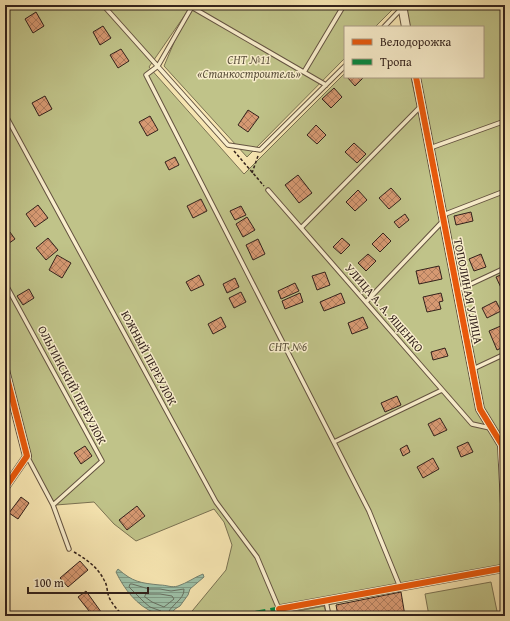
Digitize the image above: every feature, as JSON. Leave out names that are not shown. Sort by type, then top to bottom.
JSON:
[{"type":"street","points":[[402,6],[406,26]]},
{"type":"street","name":"ТОПОЛИНАЯ УЛИЦА","points":[[416,78],[480,409],[491,428],[504,444],[505,504]]},
{"type":"street","points":[[5,370],[7,387],[27,456],[5,488]]},
{"type":"street","points":[[279,609],[505,568]]},
{"type":"lane","points":[[103,5],[228,145],[260,150],[344,67]]},
{"type":"lane","points":[[304,72],[344,5]]},
{"type":"lane","points":[[326,85],[191,6],[158,66],[146,76],[369,511],[400,588]]},
{"type":"lane","points":[[385,26],[402,6]]},
{"type":"lane","points":[[301,228],[421,105]]},
{"type":"lane","name":"ЮЖНЫЙ ПЕРЕУЛОК","points":[[5,114],[216,502],[257,557],[279,609]]},
{"type":"lane","points":[[429,148],[505,121]]},
{"type":"lane","name":"УЛИЦА А. А. ЯЩЕНКО","points":[[268,190],[472,424],[491,428]]},
{"type":"lane","points":[[366,302],[443,218],[505,191]]},
{"type":"lane","points":[[457,290],[505,268]]},
{"type":"lane","name":"ОЛЬГИНСКИЙ ПЕРЕУЛОК","points":[[5,283],[102,461],[53,505]]},
{"type":"lane","points":[[472,370],[505,354]]},
{"type":"lane","points":[[334,442],[442,390]]},
{"type":"lane","points":[[27,456],[53,505],[69,549]]},
{"type":"lane","points":[[326,601],[329,616]]},
{"type":"path","points":[[228,145],[268,190]]},
{"type":"path","points":[[252,173],[260,150]]},
{"type":"path","points":[[69,549],[86,559],[96,569],[105,582],[108,596],[124,616]]},
{"type":"green space","name":"СНТ №6","points":[[5,5],[397,5],[376,26],[344,26],[344,59],[247,157],[164,66],[187,12],[149,67],[244,174],[344,74],[344,78],[411,78],[477,382],[419,78],[484,78],[484,26],[409,26],[405,5],[505,5],[505,598],[500,571],[272,616],[188,616],[226,570],[232,545],[224,522],[214,509],[136,541],[114,524],[94,502],[56,505],[25,455],[5,377]]},
{"type":"green space","points":[[491,582],[498,616],[429,616],[425,594]]},
{"type":"green space","points":[[324,606],[327,616],[272,616]]},
{"type":"water","points":[[118,569],[128,577],[137,581],[171,587],[181,585],[203,574],[204,577],[190,589],[188,595],[180,606],[170,615],[164,616],[142,606],[127,591],[116,572]]},
{"type":"building","points":[[36,12],[44,26],[33,33],[25,19]]},
{"type":"building","points":[[103,26],[111,38],[100,45],[93,32]]},
{"type":"building","points":[[121,49],[129,61],[118,68],[110,55]]},
{"type":"building","points":[[348,78],[363,78],[355,86]]},
{"type":"building","points":[[334,88],[342,97],[331,108],[322,99]]},
{"type":"building","points":[[45,96],[52,109],[39,116],[32,103]]},
{"type":"building","points":[[248,110],[259,117],[248,132],[238,125]]},
{"type":"building","points":[[150,116],[158,130],[147,136],[139,122]]},
{"type":"building","points":[[316,125],[326,135],[317,144],[307,135]]},
{"type":"building","points":[[354,143],[366,154],[357,163],[345,152]]},
{"type":"building","points":[[175,157],[179,165],[169,170],[165,162]]},
{"type":"building","points":[[298,175],[312,193],[299,203],[285,185]]},
{"type":"building","points":[[391,188],[401,199],[389,209],[379,198]]},
{"type":"building","points":[[358,190],[367,200],[355,211],[346,202]]},
{"type":"building","points":[[201,199],[207,211],[193,218],[187,206]]},
{"type":"building","points":[[38,205],[48,218],[35,227],[26,214]]},
{"type":"building","points":[[241,206],[246,215],[235,220],[230,211]]},
{"type":"building","points":[[471,212],[473,221],[456,225],[454,216]]},
{"type":"building","points":[[405,214],[409,220],[399,228],[394,222]]},
{"type":"building","points":[[247,217],[255,230],[243,237],[236,224]]},
{"type":"building","points":[[7,228],[15,239],[5,246],[5,229]]},
{"type":"building","points":[[383,233],[391,241],[380,252],[372,244]]},
{"type":"building","points":[[48,238],[58,250],[46,260],[36,248]]},
{"type":"building","points":[[342,238],[350,245],[341,254],[333,247]]},
{"type":"building","points":[[258,239],[265,254],[253,260],[246,245]]},
{"type":"building","points":[[368,254],[376,261],[366,271],[358,263]]},
{"type":"building","points":[[481,254],[486,267],[474,271],[469,259]]},
{"type":"building","points":[[57,255],[71,263],[62,278],[49,270]]},
{"type":"building","points":[[439,266],[442,279],[419,284],[416,271]]},
{"type":"building","points":[[325,272],[330,285],[317,290],[312,276]]},
{"type":"building","points":[[505,273],[505,291],[503,292],[496,277]]},
{"type":"building","points":[[199,275],[204,285],[191,291],[186,282]]},
{"type":"building","points":[[235,278],[239,287],[227,293],[223,284]]},
{"type":"building","points":[[295,283],[299,291],[281,299],[278,291]]},
{"type":"building","points":[[29,289],[34,298],[23,305],[17,296]]},
{"type":"building","points":[[241,292],[246,302],[234,308],[229,298]]},
{"type":"building","points":[[300,293],[303,302],[285,309],[282,301]]},
{"type":"building","points":[[341,293],[345,303],[324,311],[320,302]]},
{"type":"building","points":[[441,293],[443,301],[439,302],[441,309],[427,312],[423,297]]},
{"type":"building","points":[[496,301],[501,311],[487,318],[482,308]]},
{"type":"building","points":[[221,317],[226,327],[213,334],[208,324]]},
{"type":"building","points":[[363,317],[368,328],[352,334],[348,323]]},
{"type":"building","points":[[503,325],[505,330],[505,346],[497,350],[489,331]]},
{"type":"building","points":[[445,348],[448,356],[433,360],[431,352]]},
{"type":"building","points":[[397,396],[401,405],[385,412],[381,403]]},
{"type":"building","points":[[440,418],[447,430],[434,436],[428,424]]},
{"type":"building","points":[[468,442],[473,452],[461,457],[457,447]]},
{"type":"building","points":[[407,445],[410,452],[403,456],[400,449]]},
{"type":"building","points":[[85,446],[92,456],[81,464],[74,453]]},
{"type":"building","points":[[433,458],[439,469],[423,478],[417,467]]},
{"type":"building","points":[[21,497],[29,503],[18,519],[9,513]]},
{"type":"building","points":[[137,506],[145,516],[127,530],[119,520]]},
{"type":"building","points":[[80,561],[88,570],[68,587],[60,578]]},
{"type":"building","points":[[86,591],[104,616],[93,616],[78,597]]},
{"type":"building","points":[[401,592],[405,616],[390,616],[389,611],[364,616],[338,616],[336,605]]},
{"type":"marked path","points":[[241,616],[279,609]]},
{"type":"cycle path","points":[[416,78],[480,409],[502,445],[505,504]]},
{"type":"cycle path","points":[[5,370],[27,456],[5,488]]},
{"type":"cycle path","points":[[279,609],[505,568]]},
{"type":"park label","name":"СНТ №11 «Станкостроитель»","points":[[249,67]]}]
